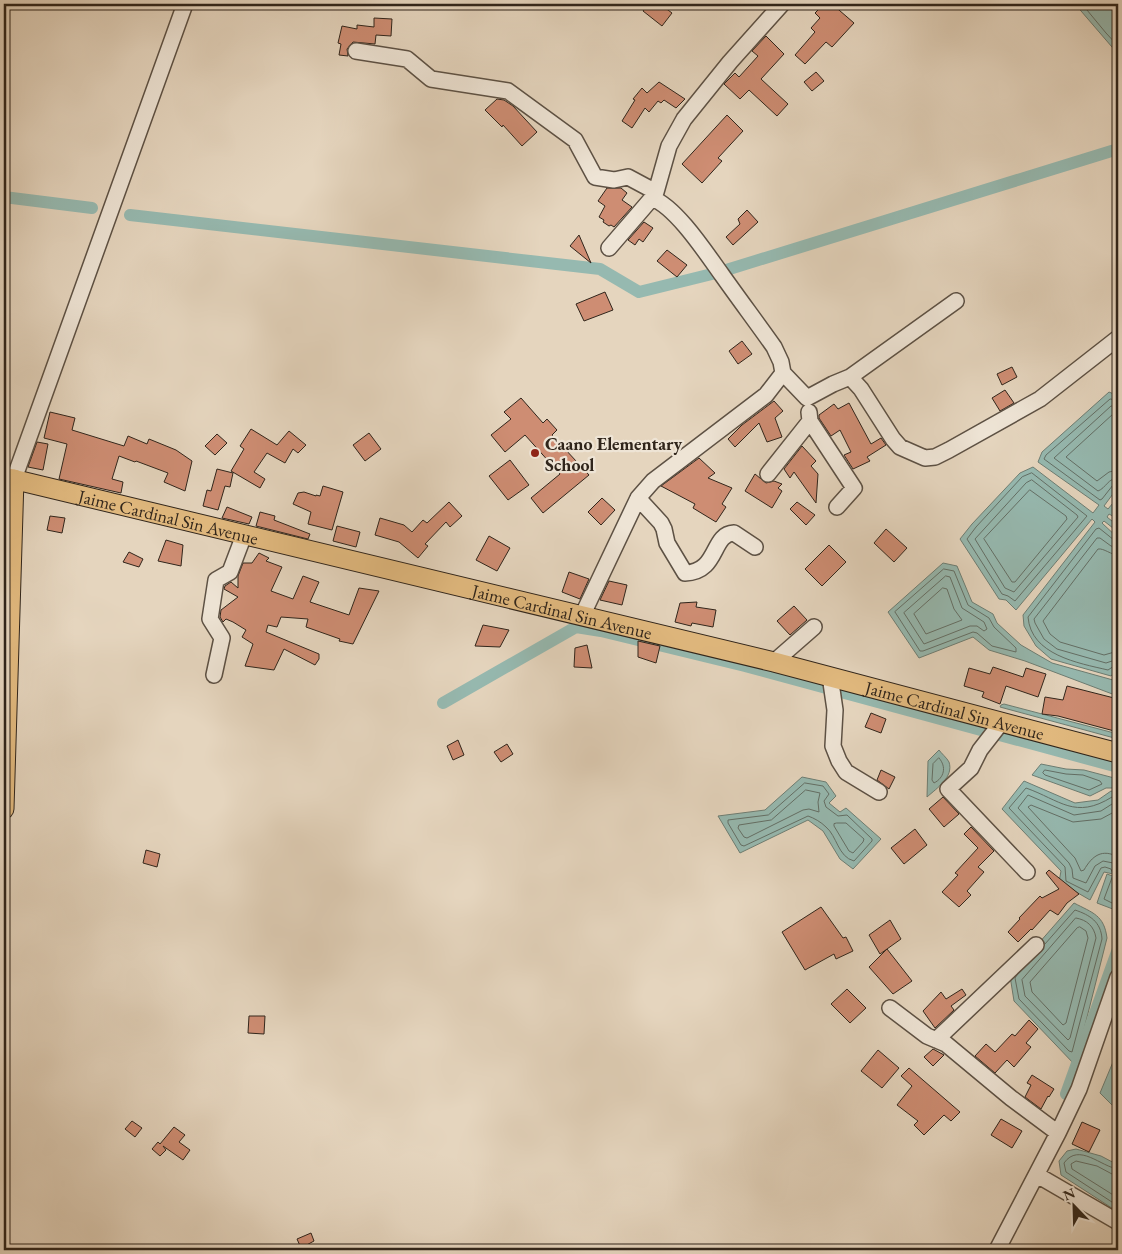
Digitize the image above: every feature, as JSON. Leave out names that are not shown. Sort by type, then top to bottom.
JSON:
[{"type":"main road","name":"Jaime Cardinal Sin Avenue","points":[[9,478],[774,662],[1118,753]]},
{"type":"main road","points":[[4,810],[9,478]]},
{"type":"street","points":[[9,478],[185,4]]},
{"type":"street","points":[[609,248],[654,195],[669,146],[684,119],[730,62],[782,4]]},
{"type":"street","points":[[356,51],[407,59],[431,79],[508,91],[574,140],[595,177],[614,180],[628,177],[654,195],[673,212],[774,347],[781,362],[783,373],[807,398],[810,420],[854,488],[837,507]]},
{"type":"street","points":[[807,398],[850,377],[956,301]]},
{"type":"street","points":[[850,377],[861,388],[900,447],[925,458],[935,457],[1040,399],[1118,338]]},
{"type":"street","points":[[582,616],[638,498],[653,481],[766,395],[783,373]]},
{"type":"street","points":[[768,474],[810,420]]},
{"type":"street","points":[[638,498],[662,523],[667,543],[685,573],[695,573],[706,567],[722,538],[728,533],[734,532],[754,548]]},
{"type":"street","points":[[214,675],[222,638],[210,619],[216,580],[230,572],[244,534]]},
{"type":"street","points":[[774,662],[814,626]]},
{"type":"street","points":[[830,677],[835,710],[833,746],[839,761],[846,772],[879,792]]},
{"type":"street","points":[[1001,723],[980,750],[971,768],[948,789],[1027,872]]},
{"type":"street","points":[[936,1040],[1036,945]]},
{"type":"street","points":[[997,1250],[1080,1089],[1118,977]]},
{"type":"street","points":[[890,1008],[927,1036],[946,1044],[1011,1098],[1058,1133]]},
{"type":"street","points":[[1037,1175],[1118,1222]]},
{"type":"water","points":[[1075,4],[1118,4],[1118,54]]},
{"type":"water","points":[[1109,392],[1118,396],[1118,487],[1104,506],[1108,509],[1118,497],[1118,519],[1109,514],[1107,517],[1118,526],[1118,532],[1104,521],[1102,523],[1118,538],[1118,668],[1111,676],[1051,659],[1036,646],[1024,626],[1023,615],[1095,522],[1092,519],[1016,610],[1006,600],[999,599],[960,539],[1020,473],[1033,467],[1093,513],[1099,505],[1038,462],[1042,452]]},
{"type":"water","points":[[943,563],[957,566],[972,602],[993,614],[997,623],[1021,645],[1052,663],[1113,680],[1118,675],[1118,692],[1115,695],[1025,661],[989,650],[973,637],[919,658],[888,612]]},
{"type":"water","points":[[1004,704],[1118,734],[1118,739],[1000,707]]},
{"type":"water","points":[[939,750],[949,762],[949,773],[944,782],[927,797],[928,761]]},
{"type":"water","points":[[1041,764],[1084,770],[1118,779],[1118,788],[1106,788],[1090,796],[1032,775]]},
{"type":"water","points":[[802,777],[826,782],[836,796],[829,803],[840,812],[846,808],[881,839],[853,869],[840,859],[823,831],[808,820],[740,853],[718,816],[765,810]]},
{"type":"water","points":[[1024,781],[1075,803],[1098,800],[1111,791],[1118,793],[1118,875],[1104,872],[1090,900],[1059,882],[1061,871],[1002,809]]},
{"type":"water","points":[[1107,874],[1118,878],[1118,911],[1097,903]]},
{"type":"water","points":[[1074,903],[1092,912],[1100,919],[1106,930],[1107,938],[1075,1065],[1014,1001],[1010,976]]},
{"type":"water","points":[[1118,1050],[1118,1111],[1100,1093]]},
{"type":"water","points":[[1076,1149],[1101,1156],[1118,1165],[1118,1212],[1061,1175],[1059,1161],[1067,1151]]},
{"type":"building","points":[[648,4],[660,4],[672,13],[662,26],[643,11]]},
{"type":"building","points":[[824,4],[832,4],[854,23],[832,47],[826,42],[805,64],[795,55],[815,32],[811,28],[820,18],[815,13]]},
{"type":"building","points":[[374,18],[392,19],[391,36],[376,35],[375,44],[353,42],[347,49],[348,56],[339,55],[341,44],[338,43],[342,26],[357,29],[357,25],[374,27]]},
{"type":"building","points":[[766,36],[784,54],[761,79],[788,104],[777,116],[749,90],[740,99],[724,84],[735,73],[739,77],[758,56],[752,51]]},
{"type":"building","points":[[816,72],[824,81],[812,91],[804,82]]},
{"type":"building","points":[[659,82],[685,99],[676,108],[664,100],[661,103],[658,101],[649,112],[645,108],[632,128],[622,121],[635,100],[633,99],[642,88],[647,93]]},
{"type":"building","points":[[497,99],[504,100],[513,106],[537,132],[522,146],[503,125],[502,127],[485,110]]},
{"type":"building","points":[[727,115],[743,131],[718,158],[722,161],[702,183],[682,164]]},
{"type":"building","points":[[607,188],[621,188],[627,193],[622,200],[632,207],[614,227],[603,222],[604,220],[599,217],[605,206],[598,201]]},
{"type":"building","points":[[747,210],[758,222],[733,245],[726,237],[740,224],[738,219]]},
{"type":"building","points":[[644,222],[653,228],[643,242],[639,239],[635,245],[628,240]]},
{"type":"building","points":[[579,235],[591,263],[570,246]]},
{"type":"building","points":[[667,250],[687,265],[677,277],[657,261]]},
{"type":"building","points":[[605,292],[613,310],[584,321],[576,304]]},
{"type":"building","points":[[742,341],[752,354],[738,364],[729,351]]},
{"type":"building","points":[[1012,367],[1017,377],[1002,385],[997,374]]},
{"type":"building","points":[[1005,390],[1014,403],[1000,411],[992,398]]},
{"type":"building","points":[[521,398],[543,423],[547,419],[557,430],[552,435],[589,475],[543,513],[531,498],[560,474],[525,435],[505,452],[491,435],[511,419],[504,412]]},
{"type":"building","points":[[774,401],[783,411],[775,418],[782,437],[767,442],[759,423],[735,447],[728,439],[742,425]]},
{"type":"building","points":[[849,403],[871,444],[881,438],[886,445],[867,457],[870,461],[853,469],[844,455],[851,452],[840,430],[831,436],[819,418],[819,415],[834,404],[838,409]]},
{"type":"building","points":[[50,412],[75,418],[72,430],[124,446],[128,436],[147,444],[149,439],[176,450],[192,461],[185,491],[164,482],[168,473],[119,456],[112,479],[123,482],[121,493],[59,479],[67,444],[44,438]]},
{"type":"building","points":[[251,429],[277,445],[289,431],[306,445],[298,453],[293,449],[285,463],[267,453],[254,472],[265,479],[260,488],[231,471],[244,449],[240,446]]},
{"type":"building","points":[[369,433],[381,449],[365,461],[353,445]]},
{"type":"building","points":[[217,434],[227,443],[215,455],[205,446]]},
{"type":"building","points":[[37,442],[48,444],[43,470],[28,467]]},
{"type":"building","points":[[802,446],[816,461],[811,466],[818,474],[816,503],[794,472],[790,478],[784,469]]},
{"type":"building","points":[[699,458],[715,473],[708,478],[732,488],[722,504],[726,507],[716,522],[693,508],[695,504],[661,486]]},
{"type":"building","points":[[510,460],[529,485],[508,500],[489,476]]},
{"type":"building","points":[[217,469],[233,473],[230,487],[225,486],[218,510],[203,506],[207,490],[211,491]]},
{"type":"building","points":[[755,474],[766,483],[774,481],[782,484],[778,488],[782,491],[772,508],[745,491]]},
{"type":"building","points":[[323,486],[343,492],[332,530],[308,524],[311,512],[293,504],[298,493],[304,492],[320,496]]},
{"type":"building","points":[[602,498],[615,510],[601,525],[588,512]]},
{"type":"building","points":[[449,502],[462,516],[450,527],[446,522],[425,544],[428,546],[418,558],[399,542],[375,535],[380,518],[404,525],[412,532],[423,520],[427,523]]},
{"type":"building","points":[[797,502],[815,515],[806,525],[790,509]]},
{"type":"building","points":[[227,507],[252,517],[249,524],[222,518]]},
{"type":"building","points":[[260,512],[275,516],[274,520],[310,534],[308,539],[256,526]]},
{"type":"building","points":[[50,516],[65,518],[62,533],[47,530]]},
{"type":"building","points":[[337,526],[360,532],[356,547],[333,541]]},
{"type":"building","points":[[886,529],[907,548],[894,562],[874,543]]},
{"type":"building","points":[[489,536],[510,548],[497,571],[476,560]]},
{"type":"building","points":[[166,540],[183,545],[181,566],[158,561]]},
{"type":"building","points":[[829,545],[846,562],[822,586],[805,569]]},
{"type":"building","points":[[129,552],[143,559],[139,567],[123,562]]},
{"type":"building","points":[[259,553],[269,558],[266,561],[282,567],[271,591],[293,599],[303,576],[319,582],[310,602],[349,615],[359,588],[379,591],[353,644],[339,641],[340,639],[306,627],[308,619],[281,617],[277,627],[268,625],[266,632],[319,654],[319,659],[315,665],[284,649],[274,670],[245,666],[253,644],[242,637],[246,630],[226,619],[223,622],[220,617],[221,610],[238,597],[224,589],[225,586],[231,582],[238,588],[238,576],[243,563],[252,563]]},
{"type":"building","points":[[569,572],[589,579],[580,599],[562,592]]},
{"type":"building","points":[[609,581],[627,585],[622,605],[600,600]]},
{"type":"building","points":[[697,602],[696,607],[716,610],[713,627],[692,623],[691,626],[675,622],[680,603]]},
{"type":"building","points":[[794,606],[807,620],[790,635],[777,621]]},
{"type":"building","points":[[483,625],[509,630],[500,647],[475,646]]},
{"type":"building","points":[[638,641],[660,646],[656,663],[638,657]]},
{"type":"building","points":[[587,645],[592,668],[574,667],[575,648]]},
{"type":"building","points":[[993,667],[1023,677],[1026,668],[1046,674],[1038,697],[1006,686],[1000,704],[982,697],[984,692],[964,686],[969,668],[990,674]]},
{"type":"building","points":[[1067,686],[1118,699],[1118,732],[1058,716],[1042,714],[1045,697],[1063,700]]},
{"type":"building","points":[[871,713],[886,719],[881,733],[865,727]]},
{"type":"building","points":[[458,740],[464,755],[453,760],[447,746]]},
{"type":"building","points":[[507,744],[513,754],[501,762],[494,752]]},
{"type":"building","points":[[881,770],[895,777],[889,789],[877,780]]},
{"type":"building","points":[[943,797],[959,814],[944,827],[929,809]]},
{"type":"building","points":[[971,827],[994,851],[978,867],[984,872],[967,891],[971,895],[959,907],[942,892],[958,875],[955,873],[978,848],[964,834]]},
{"type":"building","points":[[915,829],[927,845],[904,864],[891,848]]},
{"type":"building","points":[[146,850],[160,854],[157,867],[143,863]]},
{"type":"building","points":[[1049,870],[1079,894],[1067,903],[1058,915],[1050,910],[1018,942],[1008,932],[1040,896],[1042,898],[1059,889],[1046,873]]},
{"type":"building","points":[[821,907],[843,938],[846,937],[853,951],[836,959],[834,954],[805,970],[782,932]]},
{"type":"building","points":[[890,920],[901,939],[880,954],[869,935]]},
{"type":"building","points":[[887,949],[912,981],[893,994],[869,967]]},
{"type":"building","points":[[847,989],[866,1008],[850,1023],[831,1004]]},
{"type":"building","points":[[962,989],[966,995],[951,1006],[954,1010],[935,1028],[923,1011],[941,992],[946,999]]},
{"type":"building","points":[[249,1016],[265,1016],[264,1034],[248,1033]]},
{"type":"building","points":[[1029,1020],[1038,1029],[1026,1043],[1031,1047],[1014,1067],[1007,1060],[995,1073],[975,1056],[986,1044],[995,1052],[1012,1034],[1015,1036]]},
{"type":"building","points":[[933,1049],[944,1055],[933,1066],[924,1057]]},
{"type":"building","points":[[878,1050],[899,1068],[882,1088],[861,1071]]},
{"type":"building","points":[[909,1068],[960,1112],[951,1121],[944,1115],[924,1135],[914,1125],[918,1121],[897,1105],[912,1086],[901,1076]]},
{"type":"building","points":[[1032,1075],[1054,1089],[1041,1109],[1025,1097],[1031,1085],[1027,1083]]},
{"type":"building","points":[[1001,1119],[1022,1131],[1012,1148],[991,1135]]},
{"type":"building","points":[[132,1121],[142,1128],[135,1137],[125,1129]]},
{"type":"building","points":[[1082,1122],[1100,1130],[1089,1152],[1072,1144]]},
{"type":"building","points":[[174,1127],[185,1135],[179,1142],[190,1150],[183,1160],[163,1146],[166,1150],[160,1156],[152,1149],[158,1142],[160,1144]]},
{"type":"building","points":[[311,1233],[314,1241],[301,1248],[297,1239]]},
{"type":"waterway","points":[[723,271],[1118,149]]},
{"type":"waterway","points":[[4,197],[92,208]]},
{"type":"waterway","points":[[130,215],[600,269],[639,292],[716,273]]},
{"type":"waterway","points":[[443,703],[576,627],[601,631],[745,666],[1118,767]]},
{"type":"waterway","points":[[1066,1094],[1118,949]]},
{"type":"place","name":"Caano Elementary School","points":[[535,453]]}]
